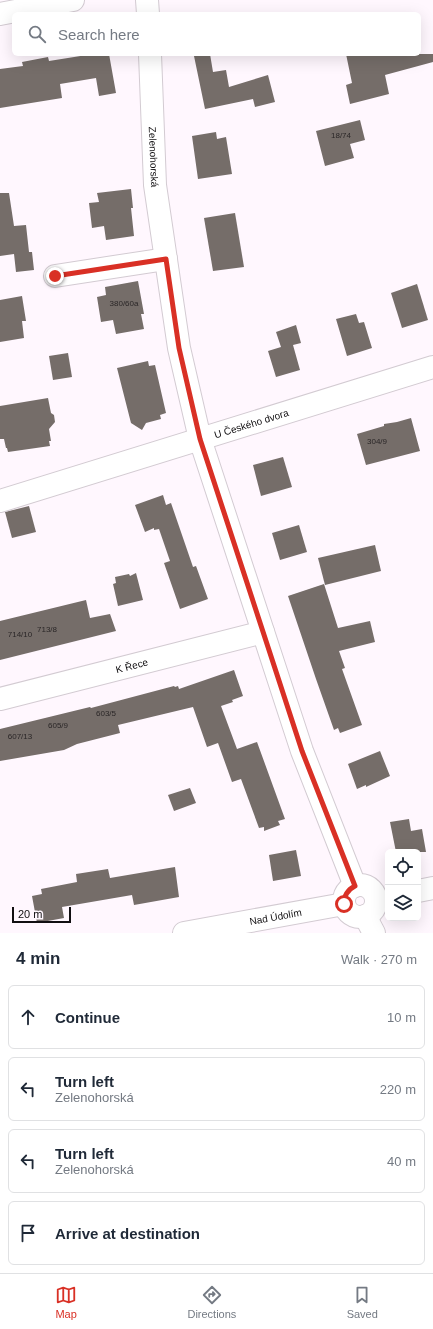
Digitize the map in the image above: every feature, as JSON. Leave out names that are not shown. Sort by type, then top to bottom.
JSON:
[{"type":"street","points":[[0,14],[73,0]]},
{"type":"street","points":[[147,0],[148,12]]},
{"type":"street","name":"Zelenohorská","points":[[150,56],[155,185],[179,348],[200,439],[350,895]]},
{"type":"street","points":[[55,276],[166,259]]},
{"type":"street","name":"U Českého dvora","points":[[0,501],[433,367]]},
{"type":"street","name":"K Řece","points":[[0,699],[263,632]]},
{"type":"street","points":[[421,890],[433,888]]},
{"type":"street","points":[[350,895],[346,908],[352,915],[361,917],[376,911]]},
{"type":"street","name":"Nad Údolím","points":[[184,933],[350,895]]},
{"type":"building","points":[[421,54],[433,54],[433,62],[385,75],[389,94],[350,104],[346,85],[352,83],[346,56],[421,56]]},
{"type":"building","points":[[80,56],[109,56],[116,93],[99,96],[96,78],[60,84],[62,98],[0,108],[0,69],[23,66],[22,62],[48,57],[49,61]]},
{"type":"building","points":[[194,56],[210,56],[213,72],[226,70],[229,87],[268,75],[275,102],[255,107],[253,99],[205,109]]},
{"type":"building","points":[[360,120],[365,140],[350,144],[354,158],[325,166],[316,131]]},
{"type":"building","points":[[216,132],[217,139],[226,137],[232,174],[198,179],[192,136]]},
{"type":"building","points":[[131,189],[133,208],[131,208],[134,236],[106,240],[104,226],[92,228],[89,203],[99,202],[97,193]]},
{"type":"building","points":[[0,193],[9,193],[14,226],[26,225],[29,252],[32,252],[34,270],[16,272],[14,254],[0,256]]},
{"type":"building","points":[[235,213],[244,267],[213,271],[204,218]]},
{"type":"building","points":[[138,281],[144,314],[141,314],[144,329],[116,334],[113,320],[101,322],[97,297],[106,295],[105,287]]},
{"type":"building","points":[[417,284],[428,320],[402,328],[391,293]]},
{"type":"building","points":[[22,296],[26,321],[22,321],[24,338],[0,342],[0,300]]},
{"type":"building","points":[[356,314],[359,323],[364,322],[372,348],[347,356],[336,319]]},
{"type":"building","points":[[296,325],[301,343],[293,345],[300,370],[276,377],[268,351],[281,347],[276,332]]},
{"type":"building","points":[[68,353],[72,377],[53,380],[49,356]]},
{"type":"building","points":[[148,361],[149,366],[155,365],[166,413],[160,415],[161,419],[146,423],[142,430],[131,423],[117,368]]},
{"type":"building","points":[[48,398],[51,413],[54,415],[55,422],[49,429],[51,441],[49,441],[50,446],[8,452],[4,439],[0,439],[0,406]]},
{"type":"building","points":[[411,418],[420,451],[366,465],[357,434],[384,426],[384,424]]},
{"type":"building","points":[[283,457],[292,487],[261,496],[253,465]]},
{"type":"building","points":[[163,495],[166,505],[171,503],[193,567],[196,566],[208,599],[180,609],[164,563],[170,561],[159,529],[154,530],[154,528],[145,532],[135,505]]},
{"type":"building","points":[[29,506],[36,532],[12,538],[5,512]]},
{"type":"building","points":[[299,525],[307,552],[280,560],[272,533]]},
{"type":"building","points":[[375,545],[381,571],[325,585],[318,558]]},
{"type":"building","points":[[136,573],[143,600],[118,606],[113,584],[116,583],[115,577],[129,574],[130,576]]},
{"type":"building","points":[[324,584],[338,628],[370,621],[375,642],[339,651],[345,668],[342,669],[362,725],[340,733],[338,728],[334,730],[288,596]]},
{"type":"building","points":[[86,600],[90,618],[110,614],[116,631],[0,660],[0,621]]},
{"type":"building","points":[[234,670],[243,696],[232,700],[233,702],[221,706],[237,749],[257,742],[285,819],[278,821],[280,825],[264,831],[264,827],[259,828],[241,779],[232,782],[218,743],[207,747],[193,707],[118,725],[120,733],[77,744],[64,750],[0,761],[0,729],[91,708],[174,686],[178,686],[179,689]]},
{"type":"building","points":[[380,751],[390,776],[366,787],[366,785],[357,789],[348,764]]},
{"type":"building","points":[[190,788],[196,803],[174,811],[168,795]]},
{"type":"building","points":[[409,819],[411,831],[422,829],[426,852],[421,852],[421,849],[395,849],[390,822]]},
{"type":"building","points":[[296,850],[301,876],[273,881],[269,855]]},
{"type":"building","points":[[175,867],[179,897],[134,905],[132,895],[62,907],[64,918],[37,923],[32,896],[42,894],[41,889],[77,882],[76,874],[108,869],[110,878]]},
{"type":"route","points":[[55,276],[166,259],[179,348],[200,439],[302,751],[355,886],[345,895],[344,904]]}]
